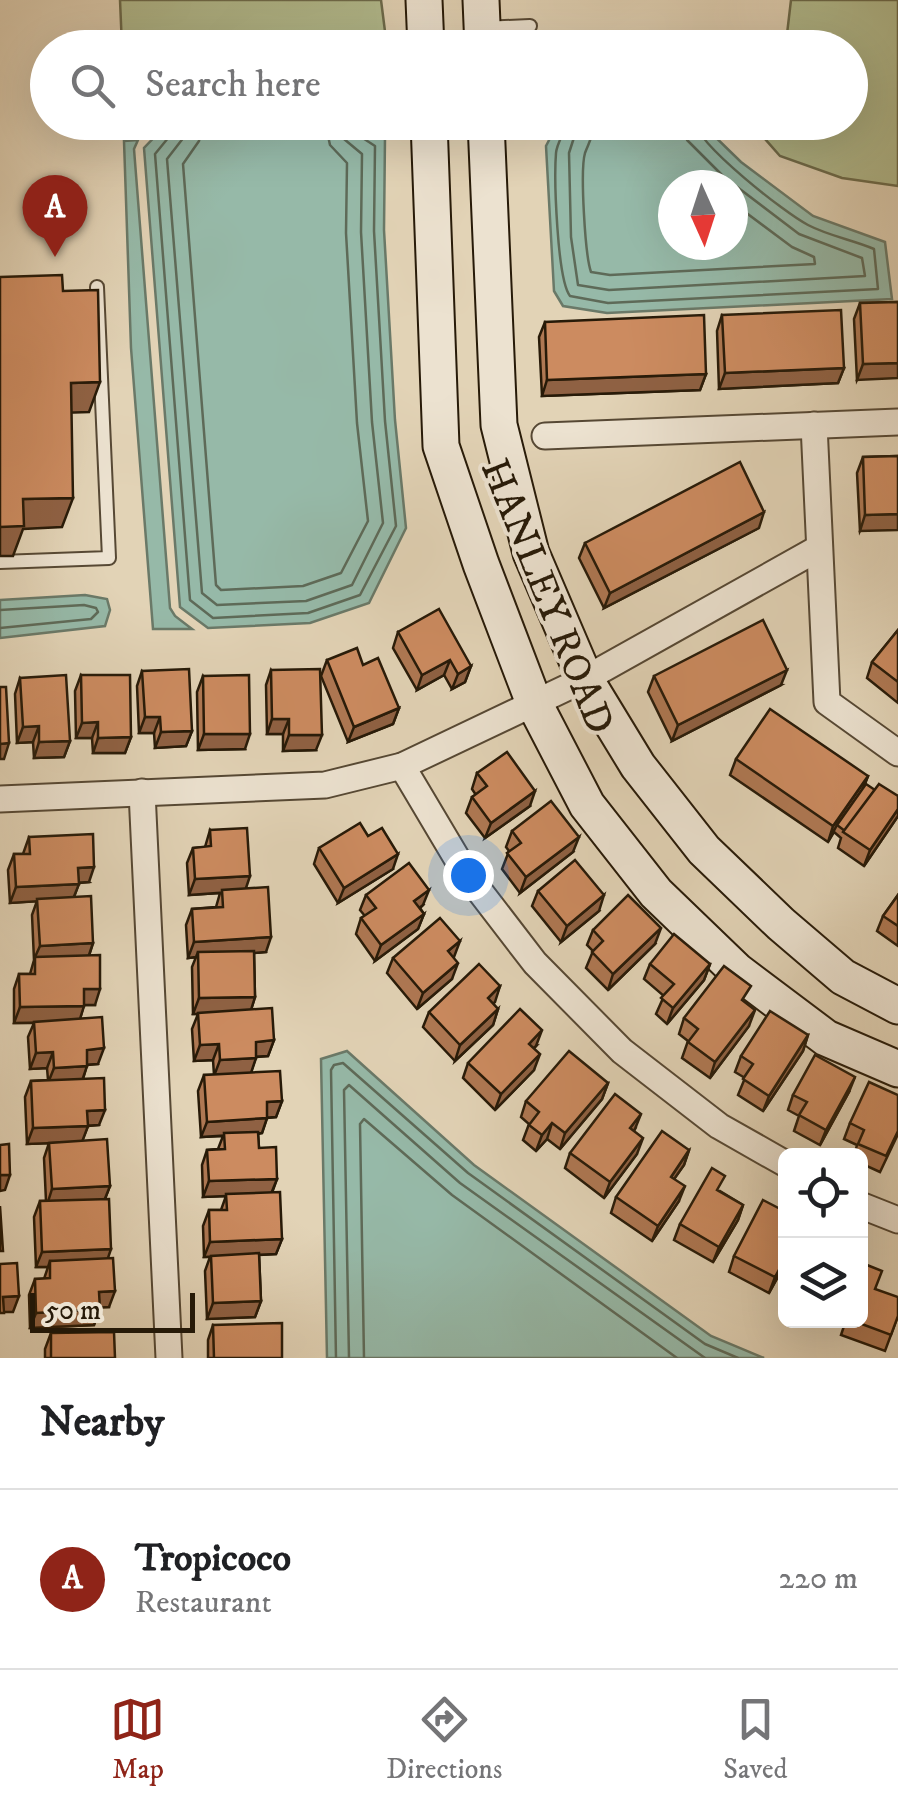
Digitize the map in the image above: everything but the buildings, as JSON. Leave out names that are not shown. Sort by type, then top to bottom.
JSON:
[{"type":"main road","points":[[424,0],[425,30]]},
{"type":"main road","name":"HANLEY ROAD","points":[[430,140],[441,446],[534,703],[587,805],[656,892],[737,971],[826,1038],[898,1069]]},
{"type":"main road","name":"HANLEY ROAD","points":[[487,140],[500,425],[531,553],[585,679],[638,766],[704,850],[843,978],[898,1006]]},
{"type":"street","points":[[545,436],[898,422]]},
{"type":"street","points":[[814,425],[827,702],[898,753]]},
{"type":"street","points":[[0,799],[325,785],[402,766],[585,679],[819,548]]},
{"type":"street","points":[[402,766],[465,872],[535,963],[622,1051],[720,1126],[778,1159]]},
{"type":"street","points":[[142,792],[169,1358]]},
{"type":"street","points":[[868,1208],[898,1220]]},
{"type":"lane","points":[[482,25],[530,26]]},
{"type":"lane","points":[[0,562],[108,558],[97,287]]},
{"type":"shaded area","points":[[120,0],[381,0],[385,30],[121,30]]},
{"type":"shaded area","points":[[791,0],[898,0],[898,186],[842,178],[780,156],[766,140],[868,140],[868,30],[787,30]]},
{"type":"water","points":[[138,140],[134,149],[170,608],[192,629],[153,629],[131,348],[124,141]]},
{"type":"water","points":[[152,140],[385,140],[384,230],[395,420],[406,528],[369,603],[310,623],[208,628],[180,607],[144,148]]},
{"type":"water","points":[[549,140],[718,140],[741,162],[813,216],[885,242],[892,299],[607,313],[563,306],[554,291],[546,146]]},
{"type":"water","points":[[85,595],[107,599],[110,610],[105,626],[0,638],[0,600]]},
{"type":"water","points":[[347,1051],[474,1165],[711,1336],[764,1358],[327,1358],[321,1059]]},
{"type":"place","name":"Tropicoco","points":[[55,257]]}]
